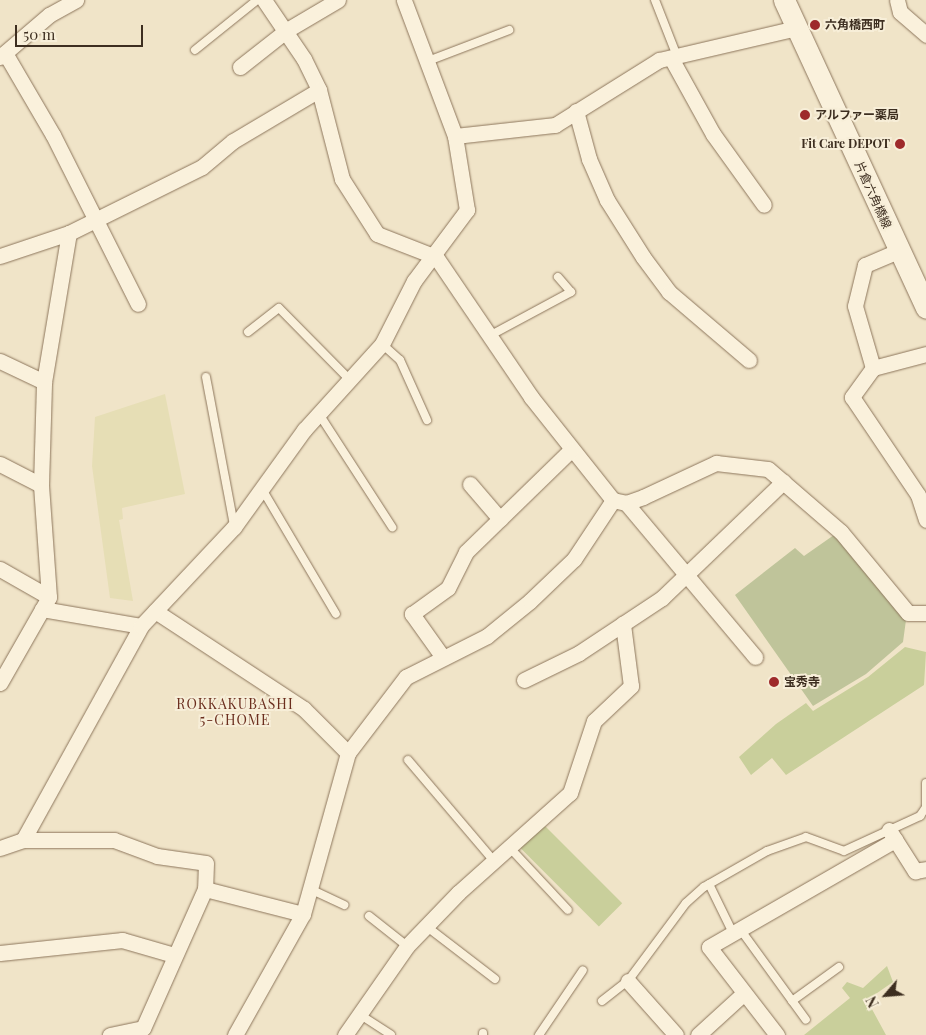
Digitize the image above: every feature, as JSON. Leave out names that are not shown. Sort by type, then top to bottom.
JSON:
[{"type":"street","points":[[76,0],[49,15],[2,55],[96,216],[138,304]]},
{"type":"street","points":[[264,0],[287,30],[319,90],[342,179],[377,234],[436,257],[571,450],[687,574],[755,657]]},
{"type":"street","points":[[240,67],[287,30],[338,0]]},
{"type":"street","points":[[23,840],[141,626],[234,527],[319,414],[351,381],[382,344],[414,281],[436,257],[467,210],[455,136],[404,0]]},
{"type":"street","name":"片倉六角橋線","points":[[784,0],[898,251],[921,284],[926,308]]},
{"type":"street","points":[[897,0],[900,12],[926,35]]},
{"type":"street","points":[[455,136],[555,125],[642,70],[674,57],[797,28]]},
{"type":"street","points":[[674,57],[713,134],[764,205]]},
{"type":"street","points":[[0,256],[69,233],[96,216],[202,167],[233,141],[319,90]]},
{"type":"street","points":[[576,111],[589,159],[607,200],[643,257],[669,292],[749,360]]},
{"type":"street","points":[[0,683],[46,603],[41,485],[44,382],[69,233]]},
{"type":"street","points":[[873,368],[855,306],[865,265],[898,251]]},
{"type":"street","points":[[926,354],[873,368],[852,397],[918,495],[926,518]]},
{"type":"street","points":[[0,361],[44,382]]},
{"type":"street","points":[[442,656],[412,614],[448,588],[466,552],[571,450]]},
{"type":"street","points":[[235,1035],[303,914],[348,754],[406,677],[442,656],[487,636],[530,601],[574,559],[619,501],[716,463],[768,469],[841,532],[908,613],[926,613]]},
{"type":"street","points":[[0,464],[41,485]]},
{"type":"street","points":[[524,680],[623,624],[687,574],[783,482]]},
{"type":"street","points":[[470,484],[500,519]]},
{"type":"street","points":[[0,569],[46,603],[141,626]]},
{"type":"street","points":[[155,611],[304,709],[348,754]]},
{"type":"street","points":[[346,1035],[407,946],[494,861],[570,793],[594,720],[631,686],[623,624]]},
{"type":"street","points":[[777,1035],[709,947],[892,835],[915,871],[926,869]]},
{"type":"street","points":[[0,848],[23,840],[114,840],[157,856],[206,863],[205,889],[143,1028],[110,1035]]},
{"type":"street","points":[[205,889],[303,914]]},
{"type":"street","points":[[0,953],[122,940],[174,955]]},
{"type":"street","points":[[628,981],[676,1035]]},
{"type":"street","points":[[698,1035],[744,994]]},
{"type":"lane","points":[[195,50],[257,0]]},
{"type":"lane","points":[[655,0],[674,57]]},
{"type":"lane","points":[[428,61],[509,30]]},
{"type":"lane","points":[[491,336],[571,292],[558,277]]},
{"type":"lane","points":[[248,332],[279,308],[351,381]]},
{"type":"lane","points":[[382,344],[400,360],[427,420]]},
{"type":"lane","points":[[206,378],[234,527]]},
{"type":"lane","points":[[319,414],[392,527]]},
{"type":"lane","points":[[262,489],[336,614]]},
{"type":"lane","points":[[408,760],[494,861]]},
{"type":"lane","points":[[602,1001],[628,981],[686,903],[709,884],[793,840],[806,837],[844,851],[892,835],[920,816],[926,807],[926,783]]},
{"type":"lane","points":[[509,847],[568,910]]},
{"type":"lane","points":[[709,884],[737,931],[806,1020]]},
{"type":"lane","points":[[310,889],[345,905]]},
{"type":"lane","points":[[369,916],[407,946]]},
{"type":"lane","points":[[426,926],[495,979]]},
{"type":"lane","points":[[792,1001],[839,967]]},
{"type":"lane","points":[[538,1035],[583,970]]},
{"type":"lane","points":[[359,1014],[391,1035]]},
{"type":"shaded area","points":[[165,394],[185,494],[122,508],[123,519],[119,520],[133,601],[110,598],[92,466],[95,417]]},
{"type":"green space","points":[[834,535],[906,620],[903,642],[866,674],[813,706],[735,595],[795,548],[804,556]]},
{"type":"green space","points":[[905,647],[926,652],[924,685],[786,775],[772,758],[751,775],[739,757],[776,724],[806,703],[813,711],[868,677]]},
{"type":"green space","points":[[543,824],[622,903],[599,927],[520,847]]},
{"type":"green space","points":[[887,966],[893,982],[867,1000],[886,1035],[804,1035],[850,998],[842,988],[847,982],[863,988]]},
{"type":"place","name":"六角橋西町","points":[[815,25]]},
{"type":"place","name":"アルファー薬局","points":[[805,115]]},
{"type":"place","name":"Fit Care DEPOT","points":[[900,144]]},
{"type":"place","name":"宝秀寺","points":[[774,682]]},
{"type":"district","name":"ROKKAKUBASHI 5-CHOME","points":[[235,712]]}]
